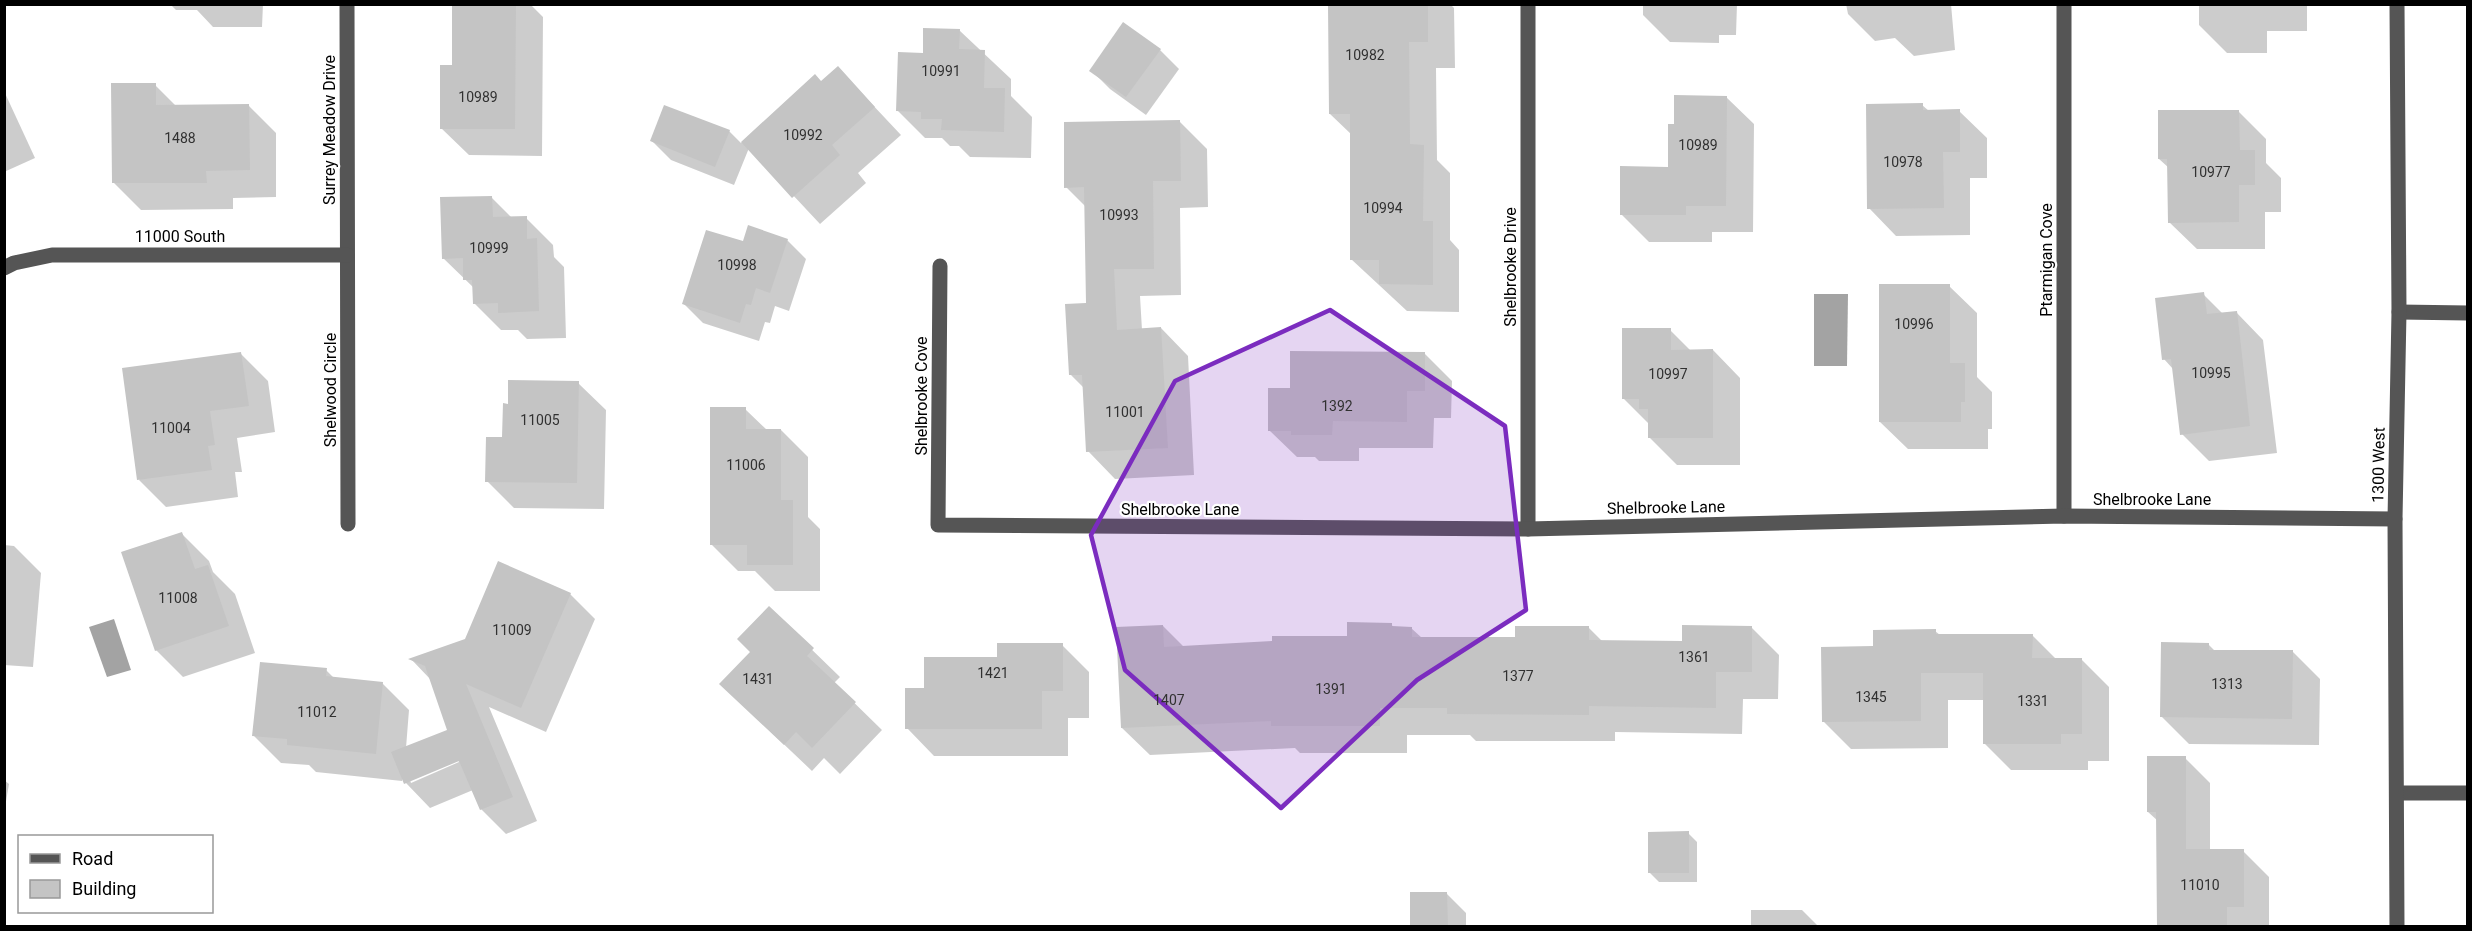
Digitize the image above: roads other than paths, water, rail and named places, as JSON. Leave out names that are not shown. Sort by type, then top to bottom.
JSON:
[{"type":"street","name":"Surrey Meadow Drive","points":[[347,4],[347,255]]},
{"type":"street","name":"Shelbrooke Drive","points":[[1528,4],[1528,529]]},
{"type":"street","name":"Ptarmigan Cove","points":[[2064,4],[2064,516]]},
{"type":"street","name":"1300 West","points":[[2397,4],[2399,312],[2395,519],[2397,927]]},
{"type":"street","name":"11000 South","points":[[9,265],[52,255],[347,255]]},
{"type":"street","name":"Shelwood Circle","points":[[347,255],[348,524]]},
{"type":"street","name":"Shelbrooke Cove","points":[[938,525],[940,266]]},
{"type":"street","points":[[2399,312],[2468,313]]},
{"type":"street","name":"Shelbrooke Lane","points":[[938,525],[1528,529],[2064,516],[2395,519]]},
{"type":"street","points":[[2397,794],[2468,793]]}]
